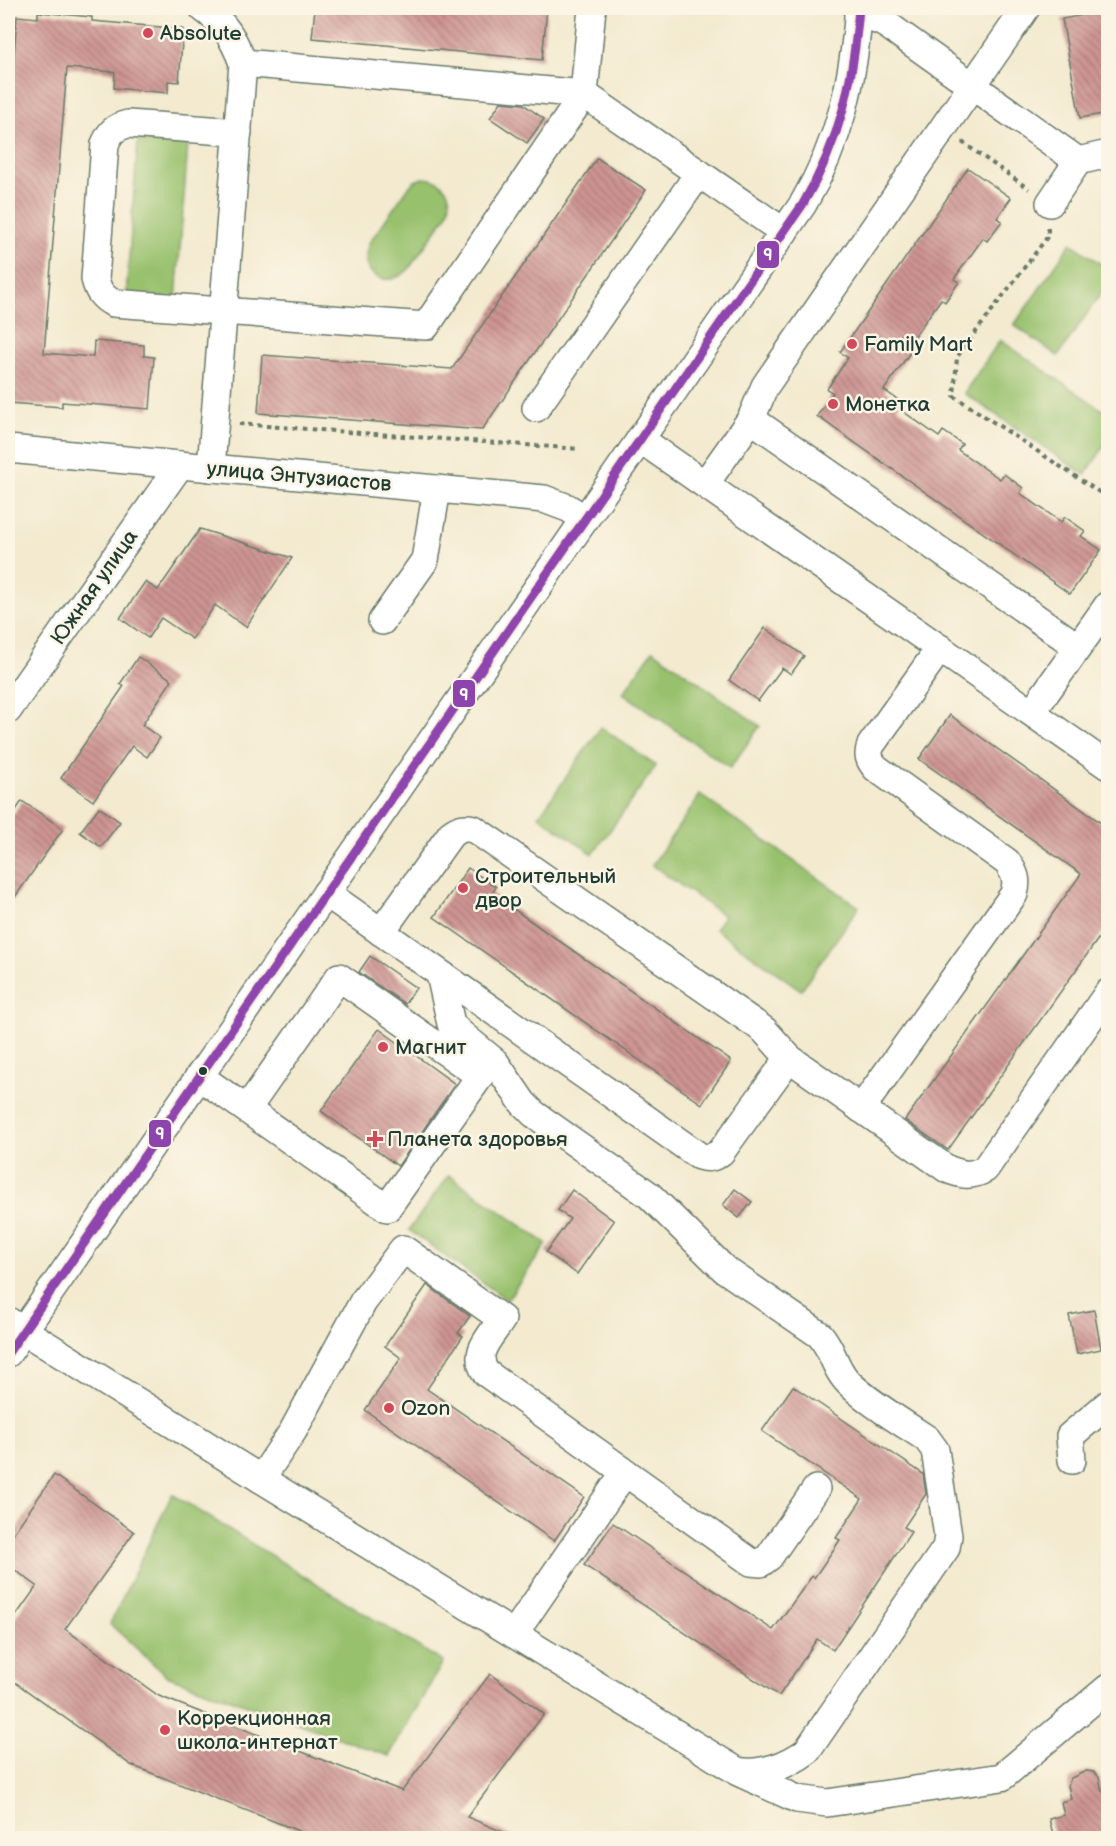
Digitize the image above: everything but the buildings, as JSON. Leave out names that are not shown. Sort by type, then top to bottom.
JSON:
[{"type":"street","points":[[203,8],[220,21],[234,41],[243,63],[211,468]]},
{"type":"street","points":[[238,132],[128,123],[118,126],[110,133],[105,144],[94,279],[103,298],[113,303],[426,326],[584,94],[592,8]]},
{"type":"street","points":[[705,484],[751,419],[765,386],[1026,8]]},
{"type":"street","points":[[1078,161],[890,27],[859,11],[849,86],[842,118],[818,179],[784,232],[199,1076],[13,1335],[261,1479],[737,1771],[797,1799],[827,1803],[1002,1777],[1108,1688]]},
{"type":"street","points":[[243,63],[584,94],[784,232]]},
{"type":"street","points":[[1050,203],[1078,161],[1108,154]]},
{"type":"street","points":[[536,408],[699,173]]},
{"type":"street","points":[[751,419],[1078,647]]},
{"type":"street","points":[[640,439],[1108,766]]},
{"type":"street","name":"улица Энтузиастов","points":[[8,449],[544,499],[568,508],[585,519]]},
{"type":"street","name":"Южная улица","points":[[8,710],[180,465]]},
{"type":"street","points":[[382,621],[425,560],[437,489]]},
{"type":"street","points":[[1032,712],[1108,605]]},
{"type":"street","points":[[861,1109],[1014,894],[1017,884],[1014,872],[1007,861],[876,768],[869,760],[868,753],[872,745],[940,648]]},
{"type":"street","points":[[381,932],[451,834],[465,827],[474,829],[764,1030],[789,1058],[947,1170],[961,1175],[974,1175],[985,1169],[1108,993]]},
{"type":"street","points":[[326,893],[699,1156],[715,1157],[722,1152],[789,1058]]},
{"type":"street","points":[[440,975],[452,1024],[495,1062],[523,1103],[534,1114],[649,1195],[724,1269],[820,1335],[829,1346],[842,1375],[852,1386],[927,1439],[935,1450],[948,1536],[946,1548],[807,1751],[794,1761],[751,1774],[737,1771]]},
{"type":"street","points":[[199,1076],[387,1208],[480,1076],[339,977],[247,1109]]},
{"type":"street","points":[[261,1479],[293,1431],[363,1302],[403,1249],[502,1319],[481,1352],[480,1363],[486,1373],[751,1562],[761,1563],[769,1557],[816,1489]]},
{"type":"street","points":[[1072,1460],[1070,1436],[1108,1404]]},
{"type":"street","points":[[514,1634],[625,1472]]},
{"type":"path","points":[[943,129],[1050,203],[1048,236],[957,357],[954,396],[1108,498]]},
{"type":"path","points":[[214,422],[579,449]]},
{"type":"green space","points":[[138,140],[188,144],[176,300],[126,296]]},
{"type":"green space","points":[[423,178],[437,181],[446,189],[450,201],[447,215],[408,270],[390,279],[375,276],[367,263],[366,253],[369,243],[408,188],[415,181]]},
{"type":"green space","points":[[1071,243],[1108,269],[1108,283],[1058,356],[1014,325]]},
{"type":"green space","points":[[1000,340],[1108,414],[1108,441],[1085,475],[964,393]]},
{"type":"green space","points":[[653,650],[760,726],[730,768],[623,693]]},
{"type":"green space","points":[[601,727],[656,766],[593,854],[539,816]]},
{"type":"green space","points":[[700,795],[859,907],[801,990],[715,929],[724,916],[652,865]]},
{"type":"green space","points":[[449,1175],[547,1244],[507,1300],[409,1230]]},
{"type":"green space","points":[[172,1494],[443,1662],[389,1756],[167,1676],[110,1624]]},
{"type":"transit line","name":"9","points":[[8,1353],[803,204],[827,156],[843,109],[853,61],[859,8]]},
{"type":"place","name":"Absolute","points":[[148,33]]},
{"type":"place","name":"Family Mart","points":[[852,344]]},
{"type":"place","name":"Монетка","points":[[833,404]]},
{"type":"place","name":"Строительный двор","points":[[463,888]]},
{"type":"place","name":"Магнит","points":[[383,1047]]},
{"type":"place","name":"Планета здоровья","points":[[375,1139]]},
{"type":"place","name":"Ozon","points":[[389,1408]]},
{"type":"place","name":"Коррекционная школа-интернат","points":[[165,1730]]}]
